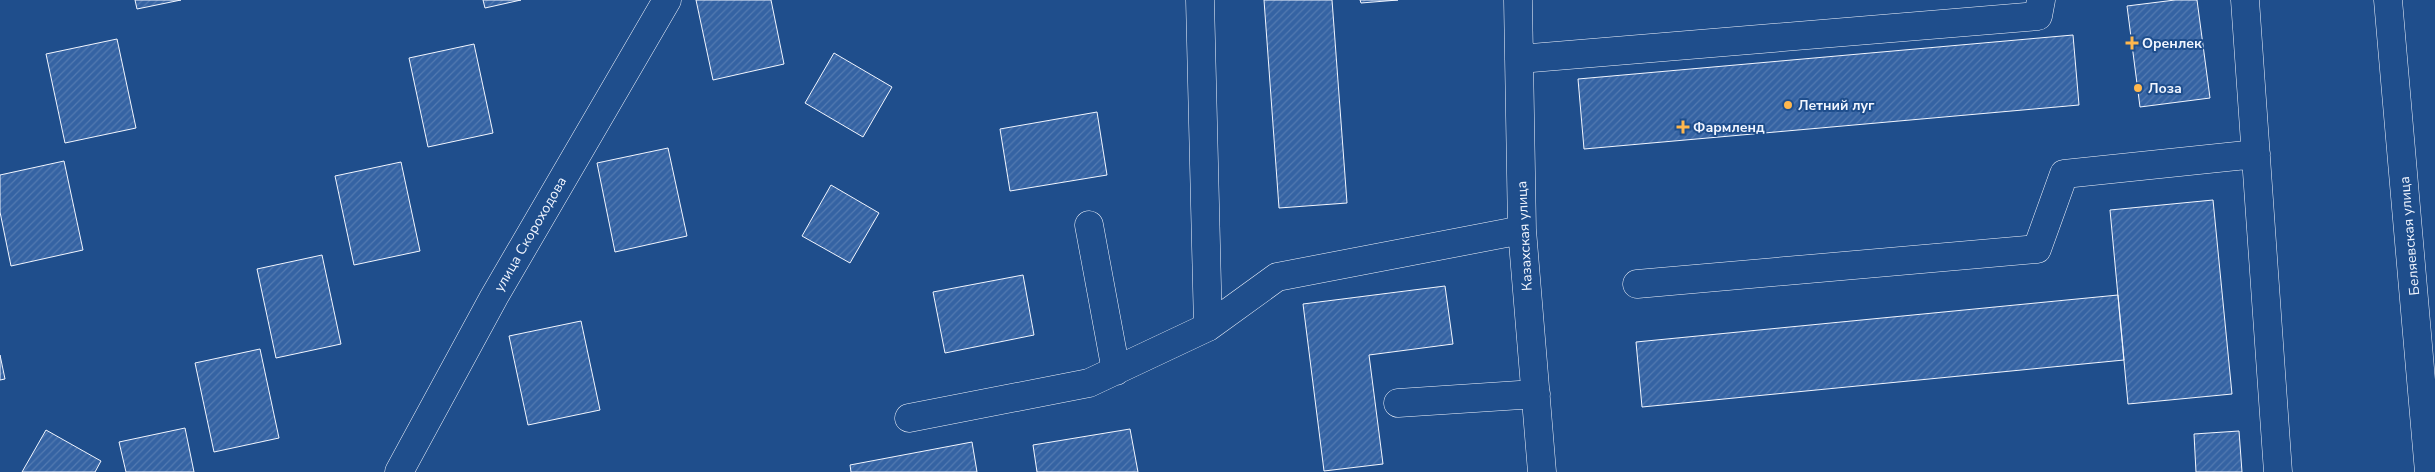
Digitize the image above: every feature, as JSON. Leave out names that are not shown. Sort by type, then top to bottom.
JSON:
[{"type":"street","name":"улица Скороходова","points":[[399,472],[494,297],[667,0]]},
{"type":"street","points":[[1200,0],[1208,327]]},
{"type":"street","name":"Казахская улица","points":[[1518,0],[1522,230],[1542,472]]},
{"type":"street","points":[[1519,58],[2038,16],[2041,0]]},
{"type":"street","points":[[2245,0],[2278,472]]},
{"type":"street","name":"Беляевская улица","points":[[2388,0],[2429,472]]},
{"type":"street","points":[[1636,284],[2037,250],[2064,174],[2256,154]]},
{"type":"street","points":[[1089,225],[1116,371]]},
{"type":"street","points":[[909,418],[1089,383],[1208,327],[1277,277],[1522,230]]},
{"type":"street","points":[[1398,402],[1536,394]]},
{"type":"building","points":[[135,0],[181,0],[137,9]]},
{"type":"building","points":[[483,0],[521,0],[485,8]]},
{"type":"building","points":[[696,0],[771,0],[784,64],[713,80]]},
{"type":"building","points":[[1264,0],[1332,0],[1347,203],[1279,208]]},
{"type":"building","points":[[1360,0],[1398,0],[1361,3]]},
{"type":"building","points":[[2175,0],[2197,0],[2210,98],[2140,107],[2127,6]]},
{"type":"building","points":[[2073,35],[2079,105],[1584,149],[1578,79]]},
{"type":"building","points":[[117,39],[136,128],[65,143],[46,54]]},
{"type":"building","points":[[474,44],[493,133],[428,147],[409,58]]},
{"type":"building","points":[[834,53],[892,87],[863,137],[805,103]]},
{"type":"building","points":[[1097,112],[1107,175],[1010,191],[1000,129]]},
{"type":"building","points":[[668,148],[687,236],[615,252],[597,163]]},
{"type":"building","points":[[64,161],[83,250],[11,266],[0,212],[0,175]]},
{"type":"building","points":[[401,162],[420,251],[354,265],[335,176]]},
{"type":"building","points":[[831,185],[879,213],[850,263],[802,236]]},
{"type":"building","points":[[2213,200],[2232,394],[2128,404],[2110,210]]},
{"type":"building","points":[[322,255],[341,344],[276,358],[257,269]]},
{"type":"building","points":[[1023,275],[1034,335],[945,353],[933,292]]},
{"type":"building","points":[[1445,286],[1453,344],[1369,355],[1383,464],[1324,471],[1303,304]]},
{"type":"building","points":[[2118,295],[2124,360],[1642,407],[1636,342]]},
{"type":"building","points":[[581,321],[600,410],[528,425],[509,336]]},
{"type":"building","points":[[260,349],[279,438],[214,452],[195,363]]},
{"type":"building","points":[[0,355],[5,379],[0,380]]},
{"type":"building","points":[[185,428],[194,472],[126,472],[119,442]]},
{"type":"building","points":[[1130,429],[1138,472],[1037,472],[1033,445]]},
{"type":"building","points":[[46,430],[101,461],[95,472],[22,472]]},
{"type":"building","points":[[2239,431],[2242,472],[2196,472],[2194,434]]},
{"type":"building","points":[[972,442],[977,472],[851,472],[850,465]]},
{"type":"place","name":"Оренлек","points":[[2132,43]]},
{"type":"place","name":"Лоза","points":[[2138,88]]},
{"type":"place","name":"Летний луг","points":[[1788,105]]},
{"type":"place","name":"Фармленд","points":[[1683,127]]}]
